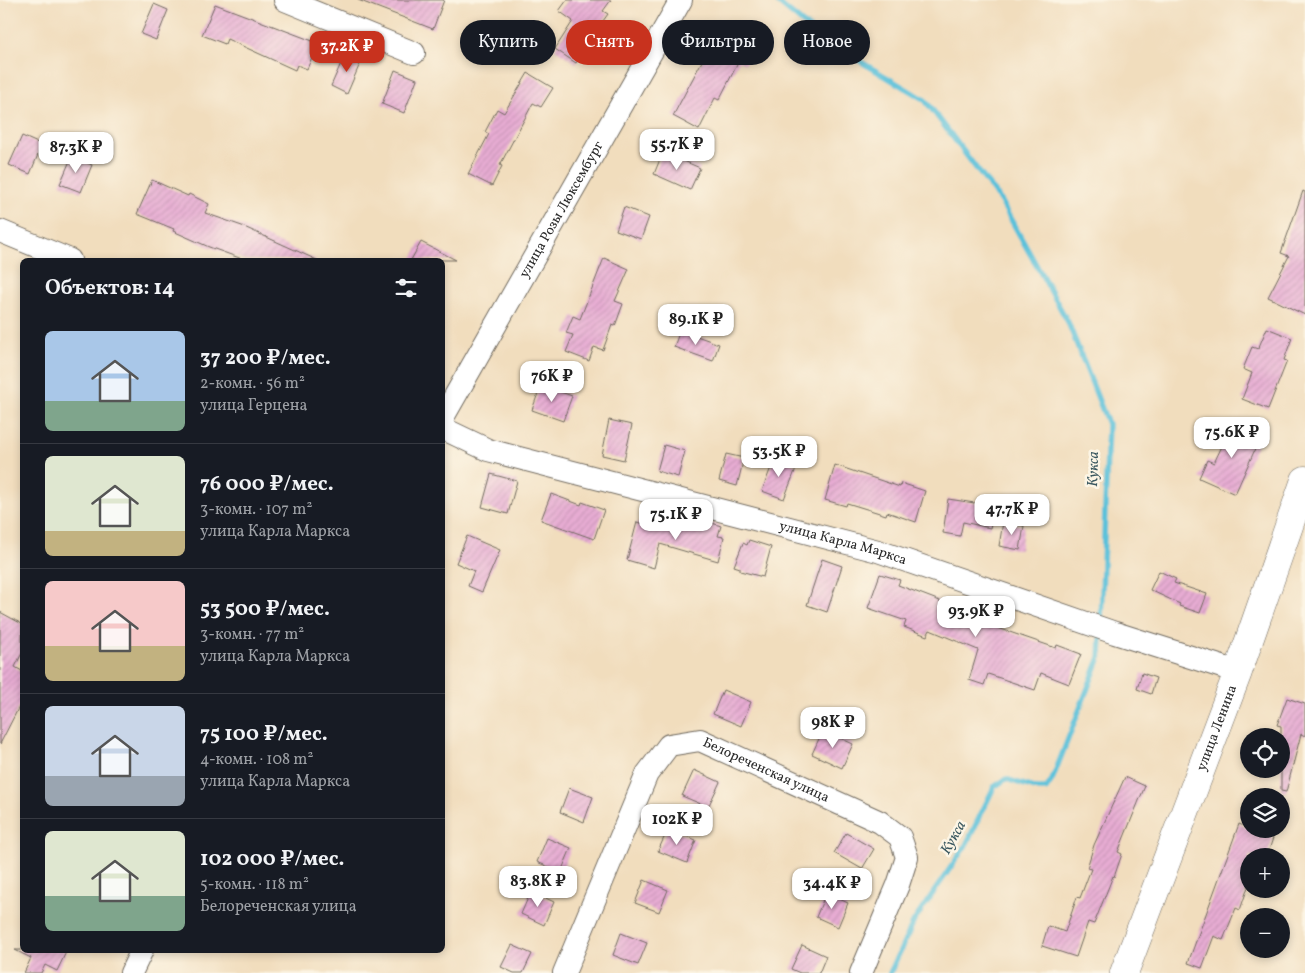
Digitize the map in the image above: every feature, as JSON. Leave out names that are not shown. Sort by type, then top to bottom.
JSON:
[{"type":"street","points":[[286,0],[414,53]]},
{"type":"street","name":"улица Розы Люксембург","points":[[445,413],[681,0]]},
{"type":"street","points":[[0,231],[65,258]]},
{"type":"street","name":"улица Карла Маркса","points":[[445,429],[488,450],[878,551],[1115,633],[1238,672]]},
{"type":"street","name":"улица Ленина","points":[[1124,973],[1238,672],[1305,480]]},
{"type":"street","name":"Белореченская улица","points":[[564,973],[647,774],[669,745],[700,740],[880,822],[900,837],[907,857],[862,973]]},
{"type":"street","points":[[132,973],[141,953]]},
{"type":"building","points":[[358,0],[444,0],[433,29]]},
{"type":"building","points":[[567,0],[611,0],[603,11],[608,14],[604,20],[572,20],[559,11]]},
{"type":"building","points":[[154,4],[168,10],[156,40],[141,34]]},
{"type":"building","points":[[215,4],[318,43],[307,69],[297,65],[295,70],[227,39],[225,44],[202,35]]},
{"type":"building","points":[[566,32],[566,56],[556,50]]},
{"type":"building","points":[[346,52],[362,59],[347,94],[331,86]]},
{"type":"building","points":[[700,65],[737,65],[719,100],[715,98],[699,130],[673,116]]},
{"type":"building","points":[[395,70],[417,79],[404,113],[382,104]]},
{"type":"building","points":[[528,73],[553,88],[541,107],[533,103],[500,165],[502,166],[492,186],[468,174],[489,134],[485,132],[497,109],[504,113]]},
{"type":"building","points":[[22,136],[42,145],[30,174],[9,165]]},
{"type":"building","points":[[663,152],[700,168],[690,190],[654,174]]},
{"type":"building","points":[[72,156],[92,165],[81,192],[60,184]]},
{"type":"building","points":[[152,180],[209,204],[205,213],[242,226],[313,258],[239,258],[209,247],[173,231],[174,229],[137,214]]},
{"type":"building","points":[[1303,191],[1305,192],[1305,315],[1268,297],[1289,256],[1281,253]]},
{"type":"building","points":[[624,207],[649,217],[641,239],[616,230]]},
{"type":"building","points":[[421,242],[456,260],[445,260],[445,258],[412,258]]},
{"type":"building","points":[[604,258],[629,269],[615,301],[623,304],[615,326],[612,325],[603,350],[594,347],[589,361],[566,352],[573,335],[566,333],[573,316],[580,319]]},
{"type":"building","points":[[1267,328],[1292,338],[1284,360],[1287,361],[1268,409],[1242,399],[1252,373],[1243,369],[1252,347],[1258,349]]},
{"type":"building","points":[[680,330],[719,344],[713,361],[674,347]]},
{"type":"building","points":[[541,385],[572,396],[563,421],[532,410]]},
{"type":"building","points":[[609,420],[632,425],[624,460],[602,455]]},
{"type":"building","points":[[1233,423],[1261,436],[1235,494],[1199,478],[1207,460],[1214,463]]},
{"type":"building","points":[[664,445],[685,451],[678,477],[657,471]]},
{"type":"building","points":[[726,454],[744,458],[737,486],[719,481]]},
{"type":"building","points":[[775,457],[797,466],[784,499],[762,491]]},
{"type":"building","points":[[835,465],[900,487],[901,483],[925,491],[916,522],[887,512],[886,515],[847,503],[846,506],[825,500]]},
{"type":"building","points":[[491,474],[517,481],[508,514],[482,507]]},
{"type":"building","points":[[551,494],[581,505],[582,502],[604,510],[594,539],[541,520]]},
{"type":"building","points":[[948,499],[995,506],[990,528],[963,522],[960,536],[943,533]]},
{"type":"building","points":[[676,515],[705,524],[706,521],[721,526],[718,536],[724,537],[718,561],[660,544],[654,568],[627,560],[637,522],[671,531]]},
{"type":"building","points":[[1003,522],[1024,526],[1020,550],[999,546]]},
{"type":"building","points":[[467,536],[500,550],[482,592],[468,586],[474,571],[456,563]]},
{"type":"building","points":[[749,540],[771,547],[763,577],[740,571],[740,568],[734,566],[743,543],[747,545]]},
{"type":"building","points":[[822,559],[842,566],[827,612],[807,605]]},
{"type":"building","points":[[1159,571],[1176,579],[1174,583],[1207,594],[1200,613],[1179,606],[1180,604],[1150,590]]},
{"type":"building","points":[[880,574],[900,580],[898,585],[940,601],[940,603],[981,619],[1000,624],[998,628],[1056,648],[1057,645],[1081,654],[1069,684],[1041,673],[1035,690],[988,674],[984,685],[969,680],[978,650],[930,630],[927,636],[904,627],[906,621],[868,608]]},
{"type":"building","points":[[0,612],[20,623],[20,657],[15,667],[20,670],[20,705],[0,744]]},
{"type":"building","points":[[1142,673],[1156,678],[1151,694],[1137,689]]},
{"type":"building","points":[[723,690],[751,702],[741,726],[713,714]]},
{"type":"building","points":[[1287,698],[1305,704],[1305,736],[1301,734],[1290,777],[1290,728],[1281,728],[1281,726],[1277,725]]},
{"type":"building","points":[[823,730],[853,744],[842,768],[812,754]]},
{"type":"building","points":[[694,770],[720,782],[708,807],[682,796]]},
{"type":"building","points":[[1125,777],[1145,786],[1118,852],[1122,854],[1114,877],[1094,924],[1088,922],[1076,957],[1042,946],[1048,926],[1065,932],[1077,897],[1080,898],[1091,869],[1087,868],[1094,845]]},
{"type":"building","points":[[1281,778],[1290,778],[1287,788],[1281,788]]},
{"type":"building","points":[[569,788],[593,797],[584,822],[560,812]]},
{"type":"building","points":[[1239,824],[1240,838],[1273,838],[1270,848],[1240,848],[1240,898],[1244,898],[1240,910],[1236,908],[1223,940],[1214,936],[1202,968],[1188,963]]},
{"type":"building","points":[[668,829],[696,840],[687,863],[658,851]]},
{"type":"building","points":[[846,833],[874,849],[862,869],[834,853]]},
{"type":"building","points":[[547,838],[571,848],[561,872],[537,862]]},
{"type":"building","points":[[644,880],[668,890],[659,912],[635,903]]},
{"type":"building","points":[[531,891],[554,902],[544,925],[521,914]]},
{"type":"building","points":[[826,893],[848,903],[838,927],[816,917]]},
{"type":"building","points":[[621,933],[647,943],[638,965],[613,955]]},
{"type":"building","points":[[512,945],[532,954],[523,973],[514,973],[501,967]]},
{"type":"building","points":[[802,945],[826,956],[819,973],[800,973],[791,969]]},
{"type":"building","points":[[21,953],[66,953],[57,971],[45,965],[41,973],[24,973],[31,958]]},
{"type":"waterway","name":"Кукса","points":[[775,0],[821,38],[925,100],[1000,200],[1068,322],[1108,424],[1101,622]]},
{"type":"waterway","name":"Кукса","points":[[890,973],[914,921],[966,845],[994,787],[1006,779],[1038,789],[1046,789],[1052,780],[1100,657],[1101,634]]}]
